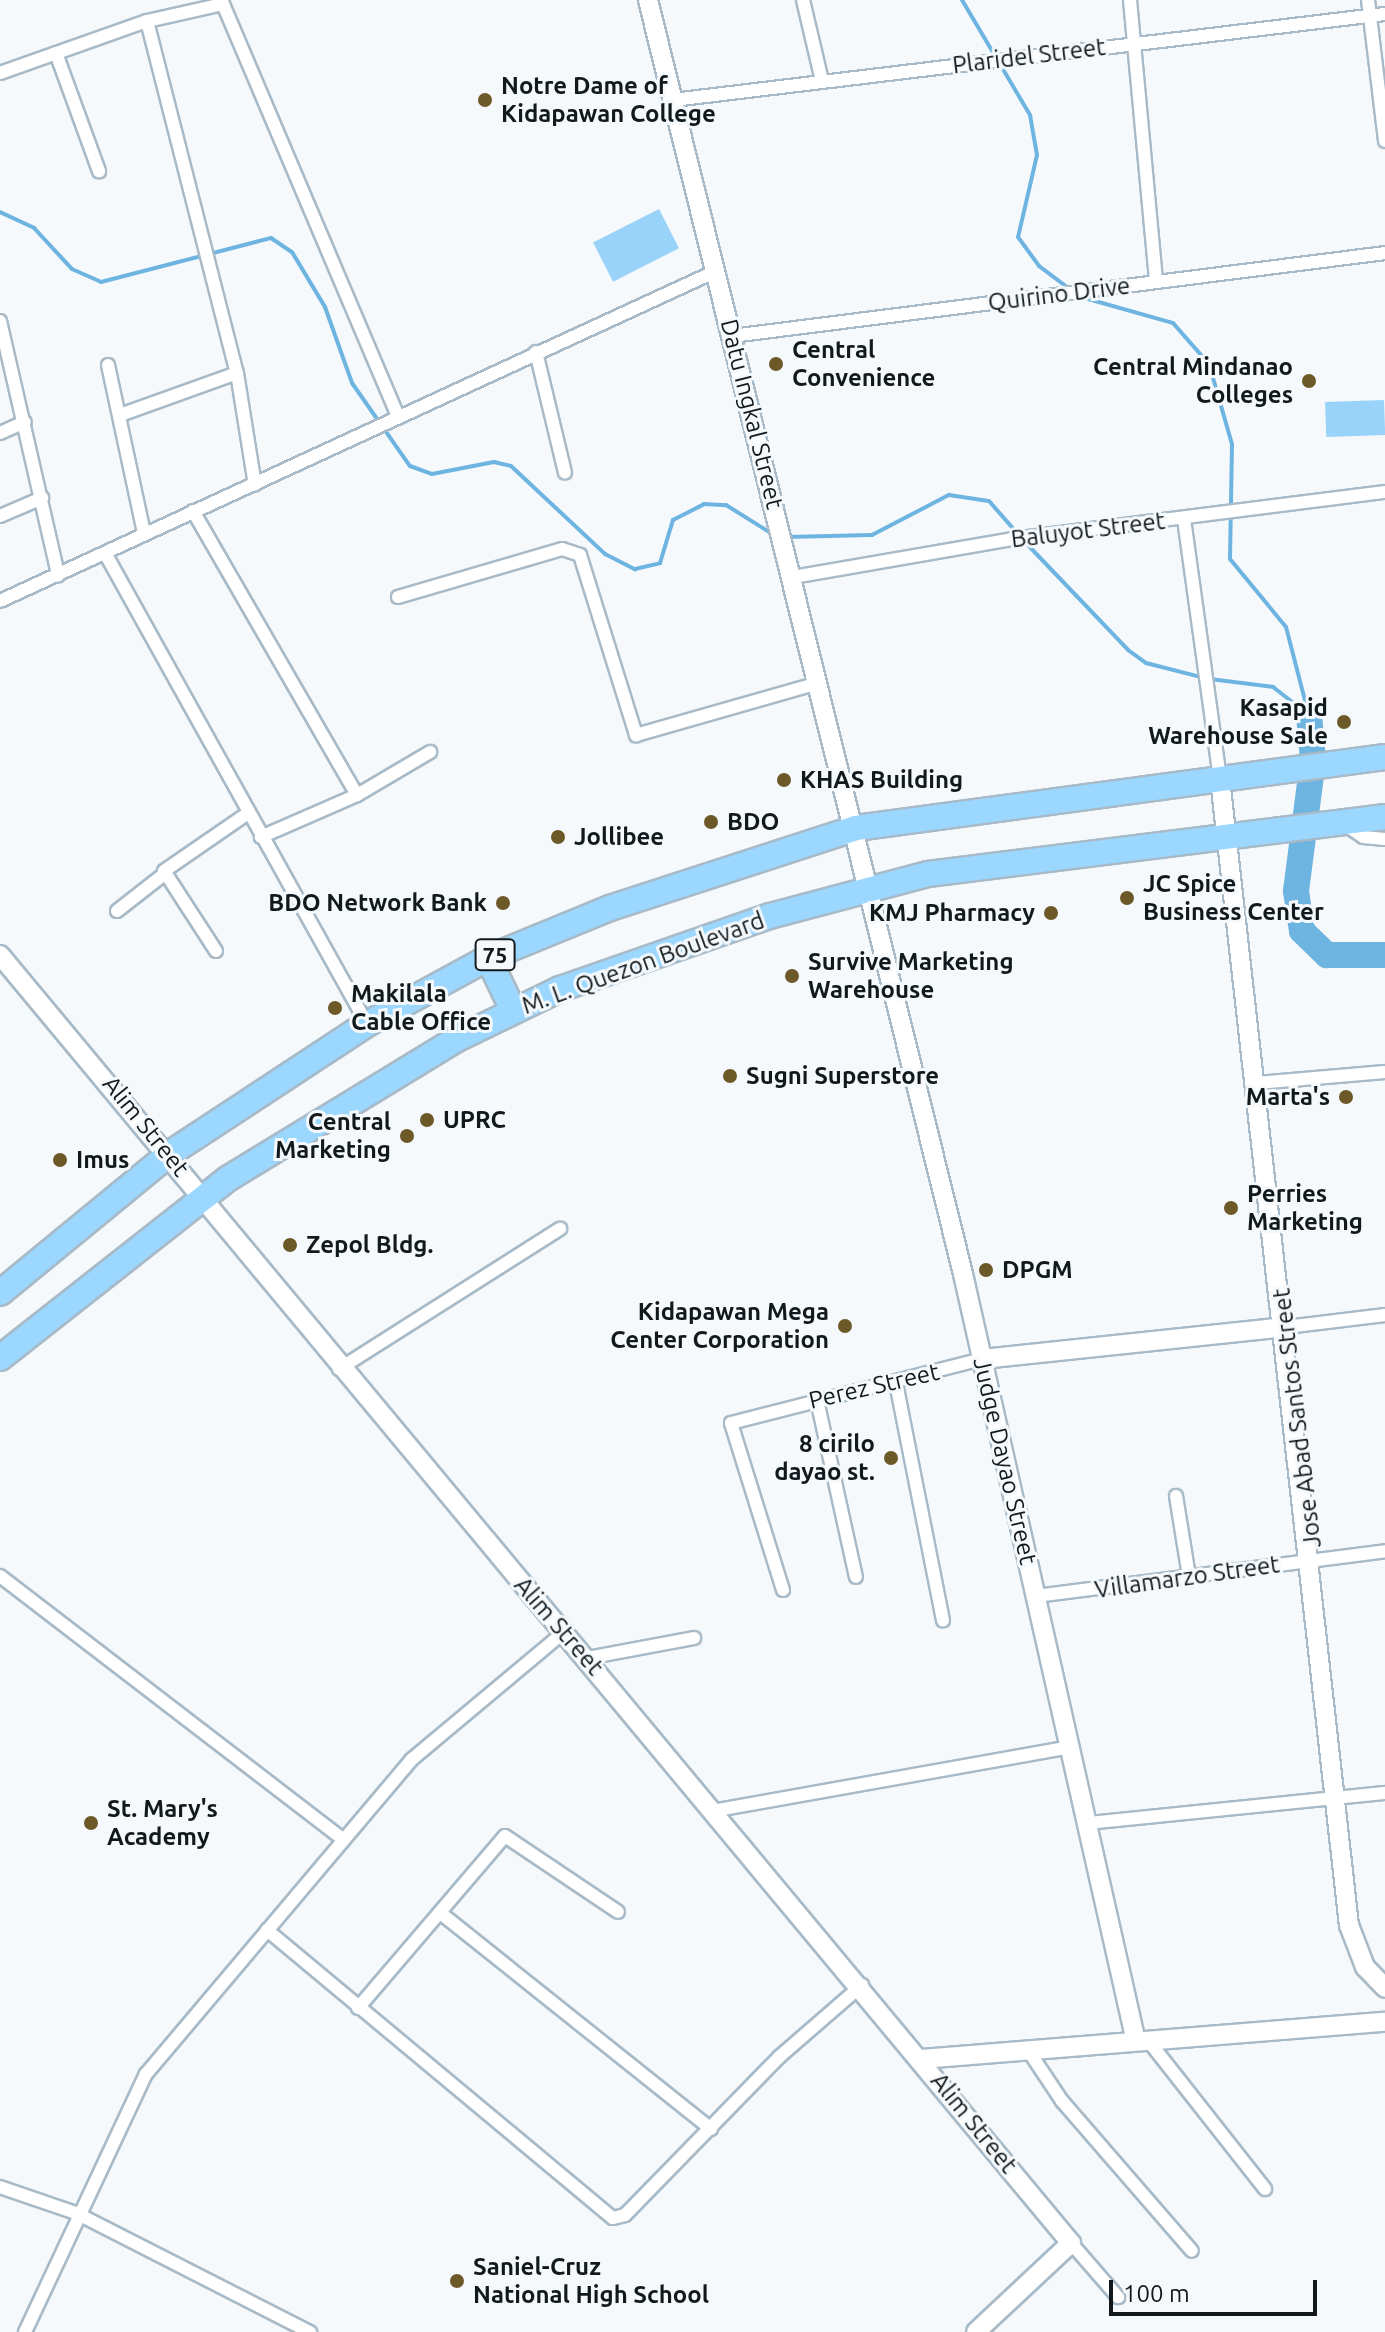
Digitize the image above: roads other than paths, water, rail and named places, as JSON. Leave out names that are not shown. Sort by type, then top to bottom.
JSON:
[{"type":"highway","name":"75","points":[[0,1293],[11,1275],[169,1154],[367,1024],[488,958],[643,895],[856,828],[1385,757]]},
{"type":"highway","name":"M. L. Quezon Boulevard","points":[[0,1358],[202,1196],[513,1010],[664,950],[870,886],[1385,817]]},
{"type":"highway","points":[[488,958],[513,1010]]},
{"type":"street","name":"Datu Ingkal Street","points":[[648,0],[856,828]]},
{"type":"street","points":[[803,0],[822,81]]},
{"type":"street","points":[[1130,0],[1156,281]]},
{"type":"street","points":[[1368,0],[1385,141]]},
{"type":"street","points":[[0,73],[147,21],[217,3],[228,9],[393,419]]},
{"type":"street","name":"Plaridel Street","points":[[673,100],[1385,14]]},
{"type":"street","points":[[147,21],[237,373],[255,485]]},
{"type":"street","points":[[56,53],[99,171]]},
{"type":"street","name":"Quirino Drive","points":[[732,336],[1385,253]]},
{"type":"street","points":[[0,601],[255,485],[363,430],[716,271]]},
{"type":"street","points":[[0,321],[3,345],[25,422],[58,575]]},
{"type":"street","points":[[536,352],[565,473]]},
{"type":"street","points":[[108,365],[144,533]]},
{"type":"street","points":[[120,415],[237,373]]},
{"type":"street","points":[[0,433],[25,422]]},
{"type":"street","name":"Baluyot Street","points":[[793,577],[1012,539],[1242,514],[1385,492]]},
{"type":"street","points":[[0,516],[42,498]]},
{"type":"street","points":[[193,511],[357,795]]},
{"type":"street","points":[[1184,519],[1208,669],[1220,779]]},
{"type":"street","points":[[398,597],[562,549],[580,555],[636,735],[819,683]]},
{"type":"street","points":[[105,553],[367,1024]]},
{"type":"street","points":[[261,837],[357,795],[430,752]]},
{"type":"street","name":"Jose Abad Santos Street","points":[[1220,779],[1314,1560],[1355,1949],[1385,1988]]},
{"type":"street","points":[[117,911],[163,875],[169,864],[248,813]]},
{"type":"street","points":[[1338,823],[1363,837],[1385,839]]},
{"type":"street","name":"Judge Dayao Street","points":[[856,828],[1140,2037]]},
{"type":"street","points":[[163,875],[216,951]]},
{"type":"street","name":"Alim Street","points":[[0,955],[169,1154],[339,1369],[717,1810],[1118,2297]]},
{"type":"street","points":[[1257,1083],[1385,1072]]},
{"type":"street","points":[[339,1369],[560,1229]]},
{"type":"street","name":"Perez Street","points":[[783,1590],[729,1430],[742,1417],[896,1383],[982,1359],[1385,1315]]},
{"type":"street","points":[[896,1383],[943,1620]]},
{"type":"street","points":[[817,1400],[856,1577]]},
{"type":"street","points":[[1176,1496],[1189,1576]]},
{"type":"street","name":"Villamarzo Street","points":[[1036,1596],[1385,1551]]},
{"type":"street","points":[[0,1576],[343,1839]]},
{"type":"street","points":[[25,2332],[76,2213],[146,2074],[411,1760],[564,1632]]},
{"type":"street","points":[[587,1658],[694,1638]]},
{"type":"street","points":[[717,1810],[1070,1747]]},
{"type":"street","points":[[1088,1823],[1385,1793]]},
{"type":"street","points":[[358,2008],[443,1915],[505,1836],[618,1912]]},
{"type":"street","points":[[443,1915],[711,2129]]},
{"type":"street","points":[[267,1930],[613,2218],[625,2215],[862,1985]]},
{"type":"street","points":[[921,2059],[1030,2053],[1140,2037],[1385,2022]]},
{"type":"street","points":[[1140,2037],[1265,2189]]},
{"type":"street","points":[[1030,2053],[1055,2093],[1192,2251]]},
{"type":"street","points":[[0,2187],[76,2213],[310,2332]]},
{"type":"street","points":[[976,2332],[1071,2243]]},
{"type":"waterway","points":[[962,0],[1030,115],[1037,155],[1018,237],[1039,266],[1070,289]]},
{"type":"waterway","points":[[0,212],[34,228],[72,269],[101,282],[271,238],[292,252],[325,307],[352,383],[410,466],[432,474],[494,462],[511,466],[605,554],[635,569],[660,563],[673,520],[704,504],[726,505],[774,535]]},
{"type":"waterway","points":[[1081,297],[1173,323],[1209,364],[1232,444],[1230,559],[1286,627],[1308,712]]},
{"type":"waterway","points":[[786,537],[872,535],[949,495],[989,501],[1018,534]]},
{"type":"waterway","points":[[1024,541],[1128,650],[1146,663],[1201,677]]},
{"type":"waterway","points":[[1210,679],[1273,687],[1309,715]]},
{"type":"waterway","points":[[1309,715],[1313,760],[1296,891],[1302,931],[1327,955],[1385,955]]},
{"type":"place","name":"Notre Dame of Kidapawan College","points":[[485,100]]},
{"type":"place","name":"Central Convenience","points":[[776,364]]},
{"type":"place","name":"Central Mindanao Colleges","points":[[1309,381]]},
{"type":"place","name":"Kasapid Warehouse Sale","points":[[1344,722]]},
{"type":"place","name":"KHAS Building","points":[[784,780]]},
{"type":"place","name":"BDO","points":[[711,822]]},
{"type":"place","name":"Jollibee","points":[[558,837]]},
{"type":"place","name":"JC Spice Business Center","points":[[1127,898]]},
{"type":"place","name":"BDO Network Bank","points":[[503,903]]},
{"type":"place","name":"KMJ Pharmacy","points":[[1051,913]]},
{"type":"place","name":"Survive Marketing Warehouse","points":[[792,976]]},
{"type":"place","name":"Makilala Cable Office","points":[[335,1008]]},
{"type":"place","name":"Sugni Superstore","points":[[730,1076]]},
{"type":"place","name":"Marta's","points":[[1346,1097]]},
{"type":"place","name":"UPRC","points":[[427,1120]]},
{"type":"place","name":"Central Marketing","points":[[407,1136]]},
{"type":"place","name":"Imus","points":[[60,1160]]},
{"type":"place","name":"Perries Marketing","points":[[1231,1208]]},
{"type":"place","name":"Zepol Bldg.","points":[[290,1245]]},
{"type":"place","name":"DPGM","points":[[986,1270]]},
{"type":"place","name":"Kidapawan Mega Center Corporation","points":[[845,1326]]},
{"type":"place","name":"8 cirilo dayao st.","points":[[891,1458]]},
{"type":"place","name":"St. Mary's Academy","points":[[91,1823]]},
{"type":"place","name":"Saniel-Cruz National High School","points":[[457,2281]]}]
